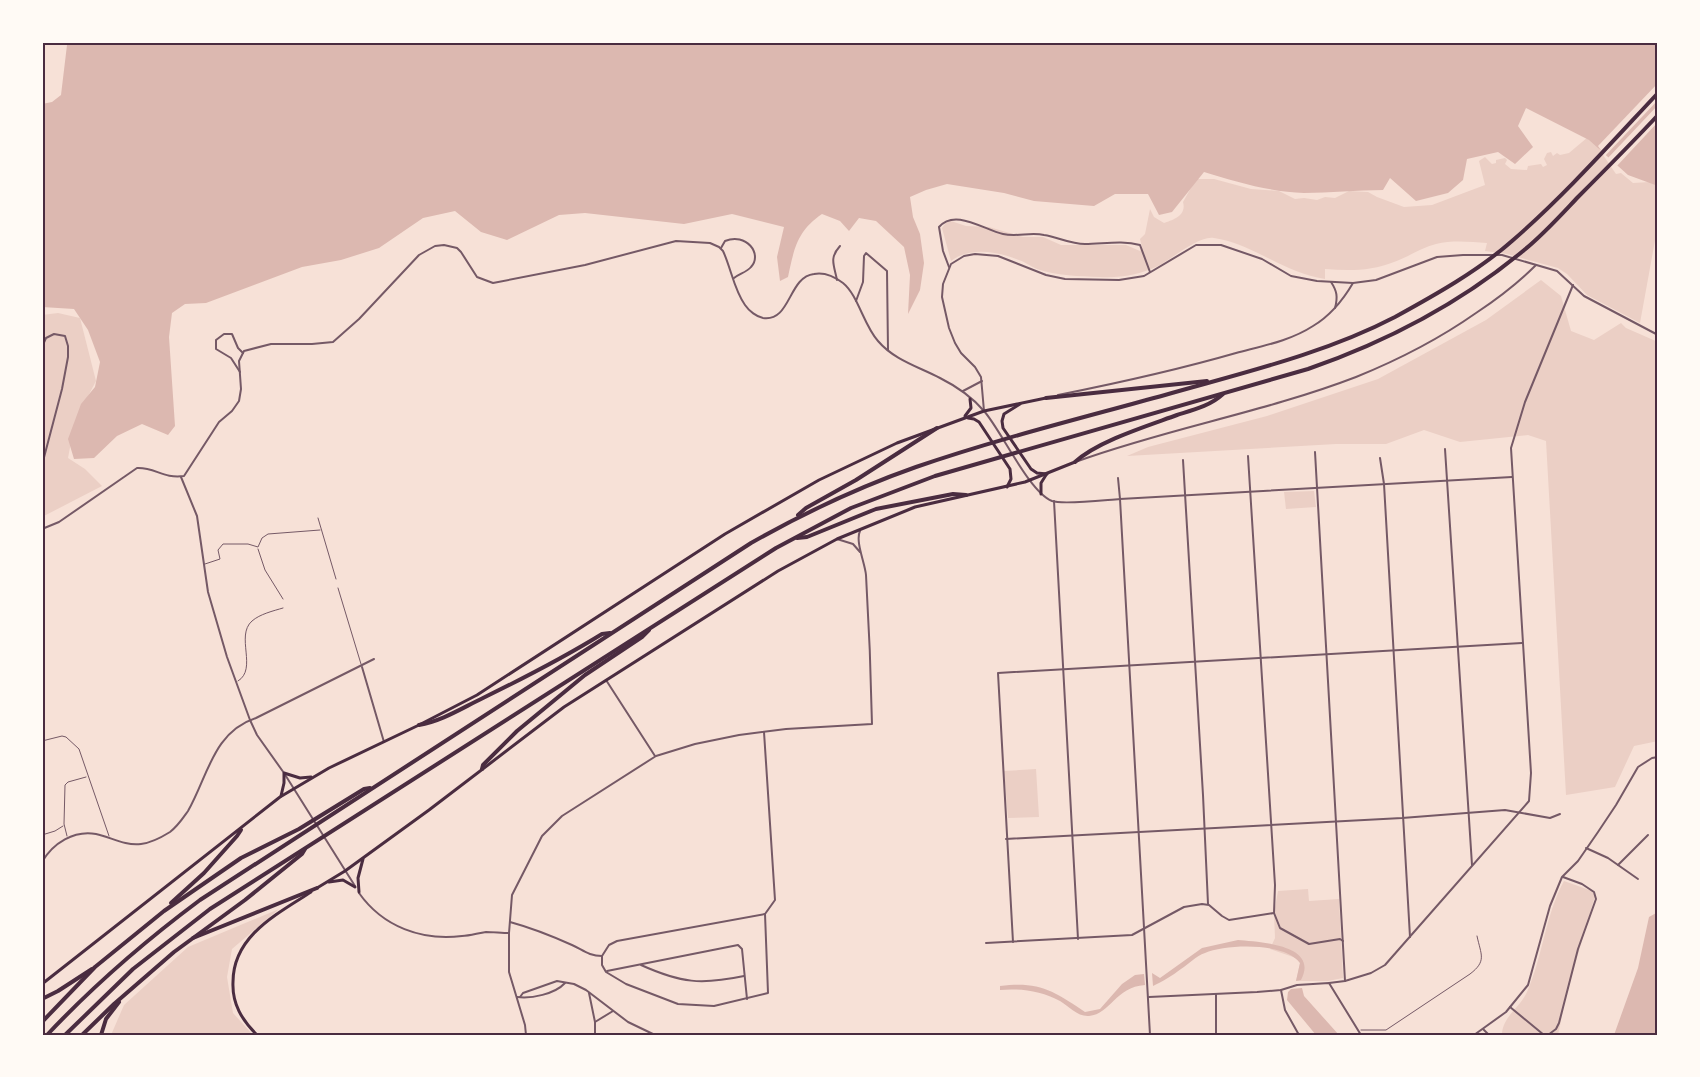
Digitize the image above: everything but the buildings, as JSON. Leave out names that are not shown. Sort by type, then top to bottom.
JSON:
[{"type":"highway","points":[[47,1035],[96,985],[162,928],[229,880],[752,543],[794,519],[872,484],[979,447],[1211,382],[1325,347],[1393,318],[1469,272],[1512,241],[1658,93]]},
{"type":"highway","points":[[65,1035],[133,969],[175,934],[248,884],[711,587],[790,540],[851,508],[889,493],[987,460],[1224,394],[1354,352],[1425,319],[1522,252],[1546,231],[1658,116]]},
{"type":"highway","points":[[1046,398],[1144,389],[1200,381],[1211,382]]},
{"type":"highway","points":[[1075,462],[1098,447],[1215,402],[1224,394]]},
{"type":"highway","points":[[794,519],[806,508],[856,480],[937,428]]},
{"type":"highway","points":[[790,540],[807,537],[876,509],[953,494],[966,495]]},
{"type":"highway","points":[[482,769],[483,765],[517,731],[585,675],[642,637],[653,626]]},
{"type":"highway","points":[[419,725],[438,719],[541,670],[602,634],[611,633]]},
{"type":"highway","points":[[42,999],[95,967],[164,911],[241,858],[299,829],[364,789],[370,788]]},
{"type":"highway","points":[[164,911],[211,866],[241,830]]},
{"type":"highway","points":[[82,1035],[125,994],[192,939],[245,900],[302,854],[305,849]]},
{"type":"highway","points":[[192,939],[318,887]]},
{"type":"highway","points":[[42,1022],[95,967]]},
{"type":"highway","points":[[101,1035],[106,1019],[125,994]]},
{"type":"main road","points":[[42,984],[241,830],[280,797],[312,777],[477,695],[725,534],[828,476],[897,443],[984,411],[1046,398]]},
{"type":"main road","points":[[964,418],[971,408],[970,399]]},
{"type":"main road","points":[[1022,403],[1004,414],[1002,421],[1004,428],[1031,469],[1037,473],[1048,474]]},
{"type":"main road","points":[[964,418],[979,422],[1010,469],[1011,479],[1007,487]]},
{"type":"main road","points":[[257,1035],[246,1024],[232,994],[234,967],[237,956],[246,941],[257,930],[345,871],[564,707],[747,589],[837,539],[915,507],[1032,481],[1075,462]]},
{"type":"main road","points":[[1041,494],[1041,483],[1048,474]]},
{"type":"main road","points":[[280,797],[284,773],[300,778],[312,777]]},
{"type":"main road","points":[[359,892],[359,872],[364,857]]},
{"type":"main road","points":[[318,887],[337,880],[344,880],[355,887]]},
{"type":"street","points":[[949,267],[943,251],[939,227],[944,223],[960,219],[992,231],[1016,236],[1043,234],[1074,244],[1126,242],[1140,245],[1150,273]]},
{"type":"street","points":[[721,248],[725,241],[738,238],[745,240],[753,251],[754,259],[751,268],[734,278]]},
{"type":"street","points":[[42,529],[58,522],[137,468],[148,468],[164,476],[181,477],[186,474],[219,422],[239,401],[239,361],[243,353],[271,344],[333,342],[356,322],[419,255],[435,246],[444,245],[457,248],[477,277],[493,283],[585,264],[676,241],[702,241],[721,248],[747,308],[757,316],[764,318],[772,317],[780,312],[801,278],[809,274],[820,273],[837,280],[844,284],[856,301],[861,314],[878,341],[888,351],[963,392],[984,411],[1007,448],[1041,494],[1054,501],[1185,496],[1514,477]]},
{"type":"street","points":[[984,411],[982,381],[975,367],[958,348],[949,328],[943,303],[942,289],[949,267],[964,256],[986,254],[1012,260],[1038,272],[1065,279],[1119,280],[1137,278],[1150,273],[1196,245],[1221,244],[1259,258],[1291,276],[1353,283],[1376,280],[1423,261],[1448,256],[1502,255],[1557,271],[1584,296],[1658,335]]},
{"type":"street","points":[[837,280],[833,253],[840,246]]},
{"type":"street","points":[[856,301],[863,282],[866,253],[887,271],[888,351]]},
{"type":"street","points":[[1075,462],[1159,435],[1305,394],[1357,376],[1450,331],[1525,277],[1537,265]]},
{"type":"street","points":[[1331,282],[1338,300],[1335,308]]},
{"type":"street","points":[[1046,398],[1188,367],[1282,340],[1315,326],[1345,297],[1353,283]]},
{"type":"street","points":[[1149,997],[1281,990],[1297,985],[1345,981],[1371,974],[1380,969],[1410,937],[1529,801],[1530,783],[1511,448],[1573,285]]},
{"type":"street","points":[[42,347],[46,338],[54,334],[65,336],[68,346],[62,389],[42,465]]},
{"type":"street","points":[[240,372],[231,358],[216,349],[216,340],[224,334],[232,334],[238,348],[243,353]]},
{"type":"street","points":[[963,392],[982,381]]},
{"type":"street","points":[[1445,449],[1472,867]]},
{"type":"street","points":[[1315,452],[1345,981]]},
{"type":"street","points":[[1248,456],[1275,885],[1274,913],[1280,928],[1303,942],[1309,944],[1340,939],[1344,941]]},
{"type":"street","points":[[1380,458],[1384,484],[1410,937]]},
{"type":"street","points":[[1183,460],[1208,904]]},
{"type":"street","points":[[181,477],[197,516],[208,592],[250,720],[257,735],[284,773],[355,887],[371,908],[384,919],[414,933],[438,937],[485,932],[509,933]]},
{"type":"street","points":[[1118,478],[1146,929],[1150,1035]]},
{"type":"street","points":[[1054,501],[1078,939]]},
{"type":"street","points":[[860,552],[862,547],[858,535],[861,529]]},
{"type":"street","points":[[526,1035],[519,997],[508,963],[512,895],[542,836],[562,816],[656,756],[695,744],[786,729],[872,724],[865,569],[860,552],[853,544],[837,539]]},
{"type":"street","points":[[1013,942],[997,674],[1000,672],[1196,663],[1522,643]]},
{"type":"street","points":[[42,862],[56,844],[68,838],[95,834],[121,843],[141,844],[172,831],[193,802],[212,758],[221,742],[231,731],[374,659]]},
{"type":"street","points":[[362,666],[384,742]]},
{"type":"street","points":[[606,680],[656,756]]},
{"type":"street","points":[[764,732],[775,900],[765,915],[768,993],[714,1006],[678,1004],[626,984],[606,972],[602,965],[602,956],[609,945],[617,941],[765,915]]},
{"type":"street","points":[[1474,1035],[1510,1007],[1528,986],[1550,906],[1563,877],[1587,848],[1616,805],[1638,766],[1658,757]]},
{"type":"street","points":[[1006,839],[1402,818],[1506,810],[1550,818],[1560,814]]},
{"type":"street","points":[[1618,865],[1648,835]]},
{"type":"street","points":[[1587,848],[1638,879]]},
{"type":"street","points":[[1510,1007],[1536,1030],[1546,1035],[1553,1032],[1559,1023],[1578,949],[1596,899],[1594,892],[1582,884],[1563,877]]},
{"type":"street","points":[[986,943],[1127,936],[1146,929],[1184,908],[1208,904],[1229,920],[1274,913]]},
{"type":"street","points":[[510,922],[529,927],[574,946],[591,956],[602,956]]},
{"type":"street","points":[[606,972],[738,945],[742,950],[747,999]]},
{"type":"street","points":[[641,964],[670,977],[696,982],[718,982],[744,976]]},
{"type":"street","points":[[519,997],[523,993],[557,981],[574,984],[613,1011],[655,1035]]},
{"type":"street","points":[[519,997],[525,999],[552,991],[565,983]]},
{"type":"street","points":[[1329,983],[1361,1035]]},
{"type":"street","points":[[549,984],[552,991]]},
{"type":"street","points":[[535,988],[538,995]]},
{"type":"street","points":[[1281,990],[1285,1010],[1299,1035]]},
{"type":"street","points":[[589,993],[595,1022],[595,1035]]},
{"type":"street","points":[[1216,994],[1216,1035]]},
{"type":"street","points":[[595,1022],[613,1011]]},
{"type":"street","points":[[640,1035],[642,1029]]},
{"type":"street","points":[[1483,1029],[1489,1035]]},
{"type":"lane","points":[[318,518],[336,579]]},
{"type":"lane","points":[[283,599],[265,570],[258,547],[262,538],[268,534],[321,530]]},
{"type":"lane","points":[[205,564],[220,559],[218,550],[223,544],[248,544],[258,547]]},
{"type":"lane","points":[[339,588],[362,666]]},
{"type":"lane","points":[[236,682],[243,678],[246,671],[246,630],[251,622],[283,608]]},
{"type":"lane","points":[[42,741],[57,736],[66,737],[79,749],[110,839]]},
{"type":"lane","points":[[68,838],[64,824],[65,785],[88,776]]},
{"type":"lane","points":[[42,835],[55,831],[64,824]]},
{"type":"lane","points":[[1359,1031],[1363,1029],[1386,1030],[1394,1026],[1470,974],[1481,963],[1482,958],[1477,936]]},
{"type":"shaded area","points":[[72,42],[1658,42],[1658,186],[1628,175],[1589,140],[1526,108],[1518,126],[1533,147],[1515,164],[1498,152],[1467,159],[1463,180],[1448,193],[1416,201],[1390,178],[1383,190],[1304,193],[1266,189],[1204,172],[1172,212],[1159,215],[1148,194],[1115,194],[1094,206],[1034,201],[1004,193],[947,184],[910,197],[913,217],[920,234],[924,263],[920,290],[908,314],[910,275],[904,247],[876,221],[859,218],[849,231],[840,221],[822,214],[802,234],[795,249],[788,277],[780,281],[777,257],[784,227],[732,214],[684,224],[585,213],[559,215],[507,240],[481,232],[455,211],[423,218],[379,248],[341,260],[302,267],[206,303],[185,304],[172,313],[169,337],[175,426],[168,435],[142,424],[117,436],[94,458],[74,459],[68,439],[81,404],[95,387],[100,362],[88,330],[74,309],[42,307],[42,104],[52,102],[61,95],[67,45]]},
{"type":"shaded area","points":[[1588,137],[1616,174],[1621,173],[1633,183],[1650,182],[1658,185],[1658,224],[1640,323],[1587,295],[1558,268],[1507,254],[1485,251],[1487,243],[1436,244],[1386,265],[1369,269],[1325,269],[1325,279],[1296,271],[1229,241],[1208,238],[1144,272],[1100,277],[1052,273],[991,252],[974,252],[951,261],[942,228],[948,220],[966,226],[989,227],[1023,237],[1043,237],[1061,245],[1126,245],[1140,251],[1142,247],[1140,239],[1145,234],[1150,209],[1154,217],[1164,223],[1178,217],[1183,211],[1183,202],[1196,179],[1214,179],[1251,189],[1279,191],[1295,199],[1335,198],[1349,191],[1368,192],[1404,207],[1432,205],[1485,185],[1479,161],[1485,157],[1492,164],[1496,163],[1496,160],[1505,158],[1507,160],[1505,164],[1511,169],[1527,170],[1528,166],[1541,164],[1543,167],[1547,165],[1544,159],[1547,153],[1551,152],[1553,156],[1557,153],[1560,155],[1569,153]]},
{"type":"shaded area","points":[[1541,280],[1561,296],[1571,331],[1594,340],[1621,323],[1626,328],[1658,342],[1658,741],[1634,746],[1615,787],[1566,795],[1546,441],[1528,435],[1460,442],[1424,430],[1386,444],[1336,444],[1127,456],[1148,447],[1267,416],[1378,379],[1486,320]]},
{"type":"shaded area","points":[[58,313],[80,318],[96,381],[75,421],[68,458],[85,469],[102,486],[42,517],[42,315]]},
{"type":"shaded area","points":[[1314,491],[1316,507],[1286,509],[1284,492]]},
{"type":"shaded area","points":[[1036,769],[1039,817],[1008,818],[1004,771]]},
{"type":"shaded area","points":[[1564,881],[1592,891],[1595,896],[1567,992],[1558,1035],[1502,1035],[1505,1023],[1527,992],[1552,908]]},
{"type":"shaded area","points":[[1308,889],[1309,901],[1339,899],[1343,978],[1328,981],[1296,981],[1300,963],[1296,958],[1270,949],[1275,938],[1274,913],[1278,891]]},
{"type":"shaded area","points":[[279,909],[232,949],[227,977],[233,1013],[253,1035],[111,1035],[124,1005],[188,947]]},
{"type":"shaded area","points":[[1658,912],[1658,1035],[1614,1035],[1638,968],[1649,917]]},
{"type":"shaded area","points":[[1238,940],[1272,944],[1295,952],[1302,959],[1305,968],[1301,980],[1296,981],[1300,963],[1292,956],[1269,948],[1240,947],[1202,954],[1153,986],[1152,973],[1160,978],[1202,948]]},
{"type":"shaded area","points":[[1144,974],[1145,985],[1127,990],[1103,1011],[1089,1016],[1077,1013],[1060,1001],[1046,995],[1015,989],[1000,990],[1000,986],[1036,986],[1055,993],[1085,1012],[1100,1009],[1122,984],[1135,975]]},
{"type":"shaded area","points":[[1302,988],[1304,996],[1339,1035],[1316,1035],[1287,1000],[1291,989]]},
{"type":"pier","points":[[1658,83],[1658,100],[1605,156],[1598,146]]},
{"type":"pier","points":[[1658,105],[1658,122],[1615,168],[1607,159]]}]
